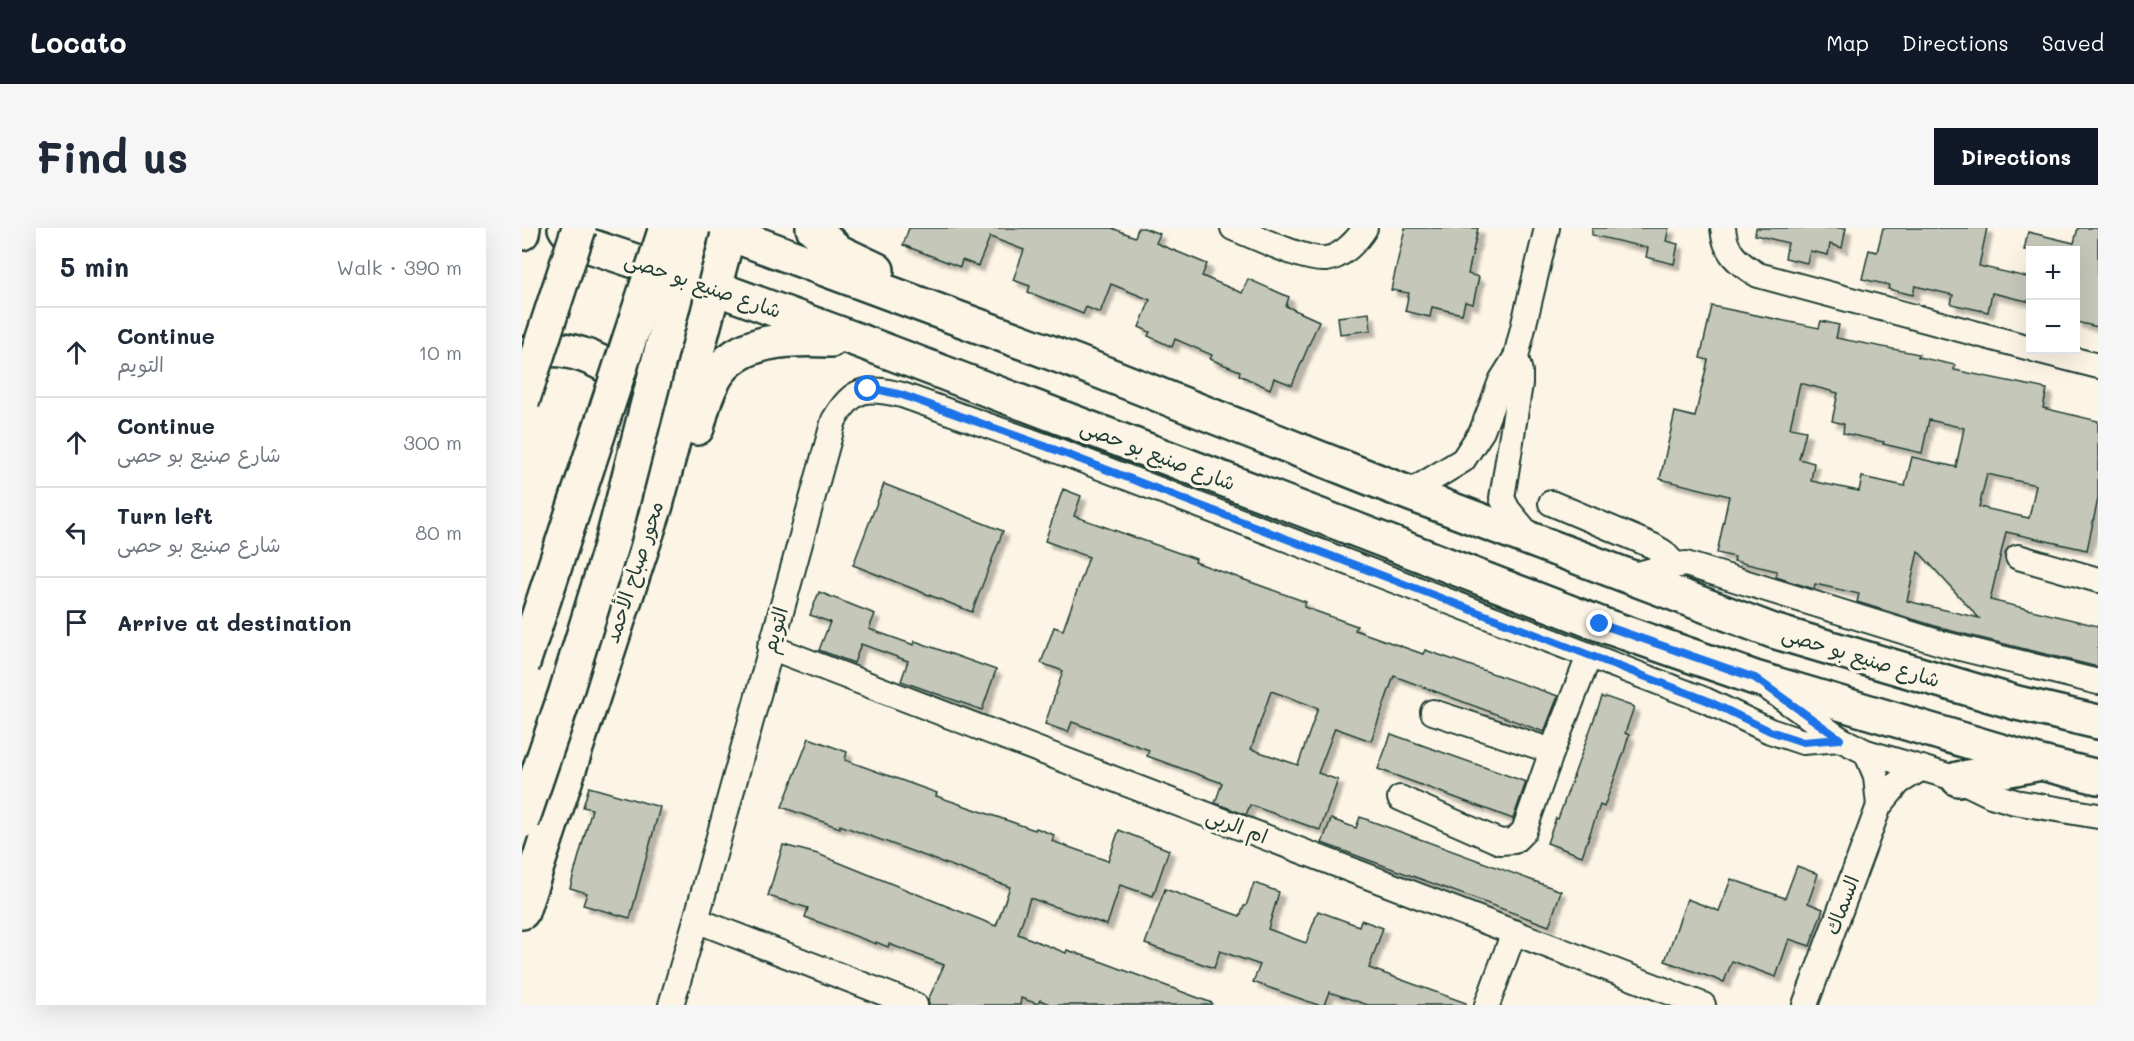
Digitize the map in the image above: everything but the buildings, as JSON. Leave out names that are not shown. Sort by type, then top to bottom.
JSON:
[{"type":"main road","points":[[522,233],[524,228]]},
{"type":"main road","name":"شارع صنيع بو حصى","points":[[565,228],[572,237],[587,245],[713,287],[860,341],[1600,624],[1755,678],[2041,763],[2098,777]]},
{"type":"main road","points":[[522,402],[579,228]]},
{"type":"main road","points":[[522,666],[666,228]]},
{"type":"main road","points":[[522,822],[565,695],[613,539],[693,228]]},
{"type":"main road","points":[[813,228],[840,252],[855,261],[1044,337],[1056,344],[1076,362]]},
{"type":"main road","name":"شارع صنيع بو حصى","points":[[724,230],[1076,362],[1409,493],[1773,631],[2017,703],[2098,722]]},
{"type":"main road","name":"محور صباح الأحمد","points":[[522,912],[656,505],[713,287],[724,230]]},
{"type":"main road","points":[[656,505],[683,472],[706,396],[717,374],[730,360],[744,351],[777,341],[803,338],[860,341]]},
{"type":"main road","points":[[522,355],[563,349],[593,357],[626,378],[640,393],[647,409],[648,460],[656,505]]},
{"type":"main road","points":[[1958,779],[2041,763]]},
{"type":"street","points":[[1233,228],[1308,257],[1327,259],[1345,250],[1359,238],[1365,228]]},
{"type":"street","points":[[1409,493],[1463,460],[1482,431],[1501,381],[1516,357],[1547,228]]},
{"type":"street","points":[[1723,228],[1728,252],[1740,264],[1758,275],[2026,347]]},
{"type":"street","points":[[2052,354],[2098,366]]},
{"type":"street","points":[[1516,357],[1520,384],[1502,498],[1508,510],[1535,541]]},
{"type":"street","name":"التويم","points":[[671,1005],[834,420],[847,401],[859,392],[876,389],[902,395]]},
{"type":"street","name":"شارع صنيع بو حصى","points":[[902,395],[1053,449],[1706,700],[1770,731],[1803,742],[1840,739]]},
{"type":"street","points":[[1551,503],[1653,546],[1663,552],[1675,565]]},
{"type":"street","points":[[2018,557],[2098,579]]},
{"type":"street","name":"شارع صنيع بو حصى","points":[[1630,576],[1686,564],[1944,644],[2098,682]]},
{"type":"street","name":"ام الربى","points":[[770,646],[1703,1005]]},
{"type":"street","points":[[1400,798],[1500,842],[1514,841],[1524,831],[1552,750],[1589,656]]},
{"type":"street","name":"شارع صنيع بو حصى","points":[[1755,678],[1840,739],[1866,752],[1958,779],[1991,795],[2015,802],[2098,816]]},
{"type":"street","points":[[1433,712],[1552,750]]},
{"type":"street","name":"السماك","points":[[1866,752],[1876,776],[1879,806]]},
{"type":"street","name":"السماك","points":[[1804,1005],[1879,806],[1899,782],[1922,768]]},
{"type":"street","points":[[696,920],[915,1005]]},
{"type":"street","points":[[1487,1005],[1514,932]]},
{"type":"route","points":[[868,389],[902,395],[1053,449],[1706,700],[1770,731],[1803,742],[1840,739],[1755,678],[1600,624]]}]
